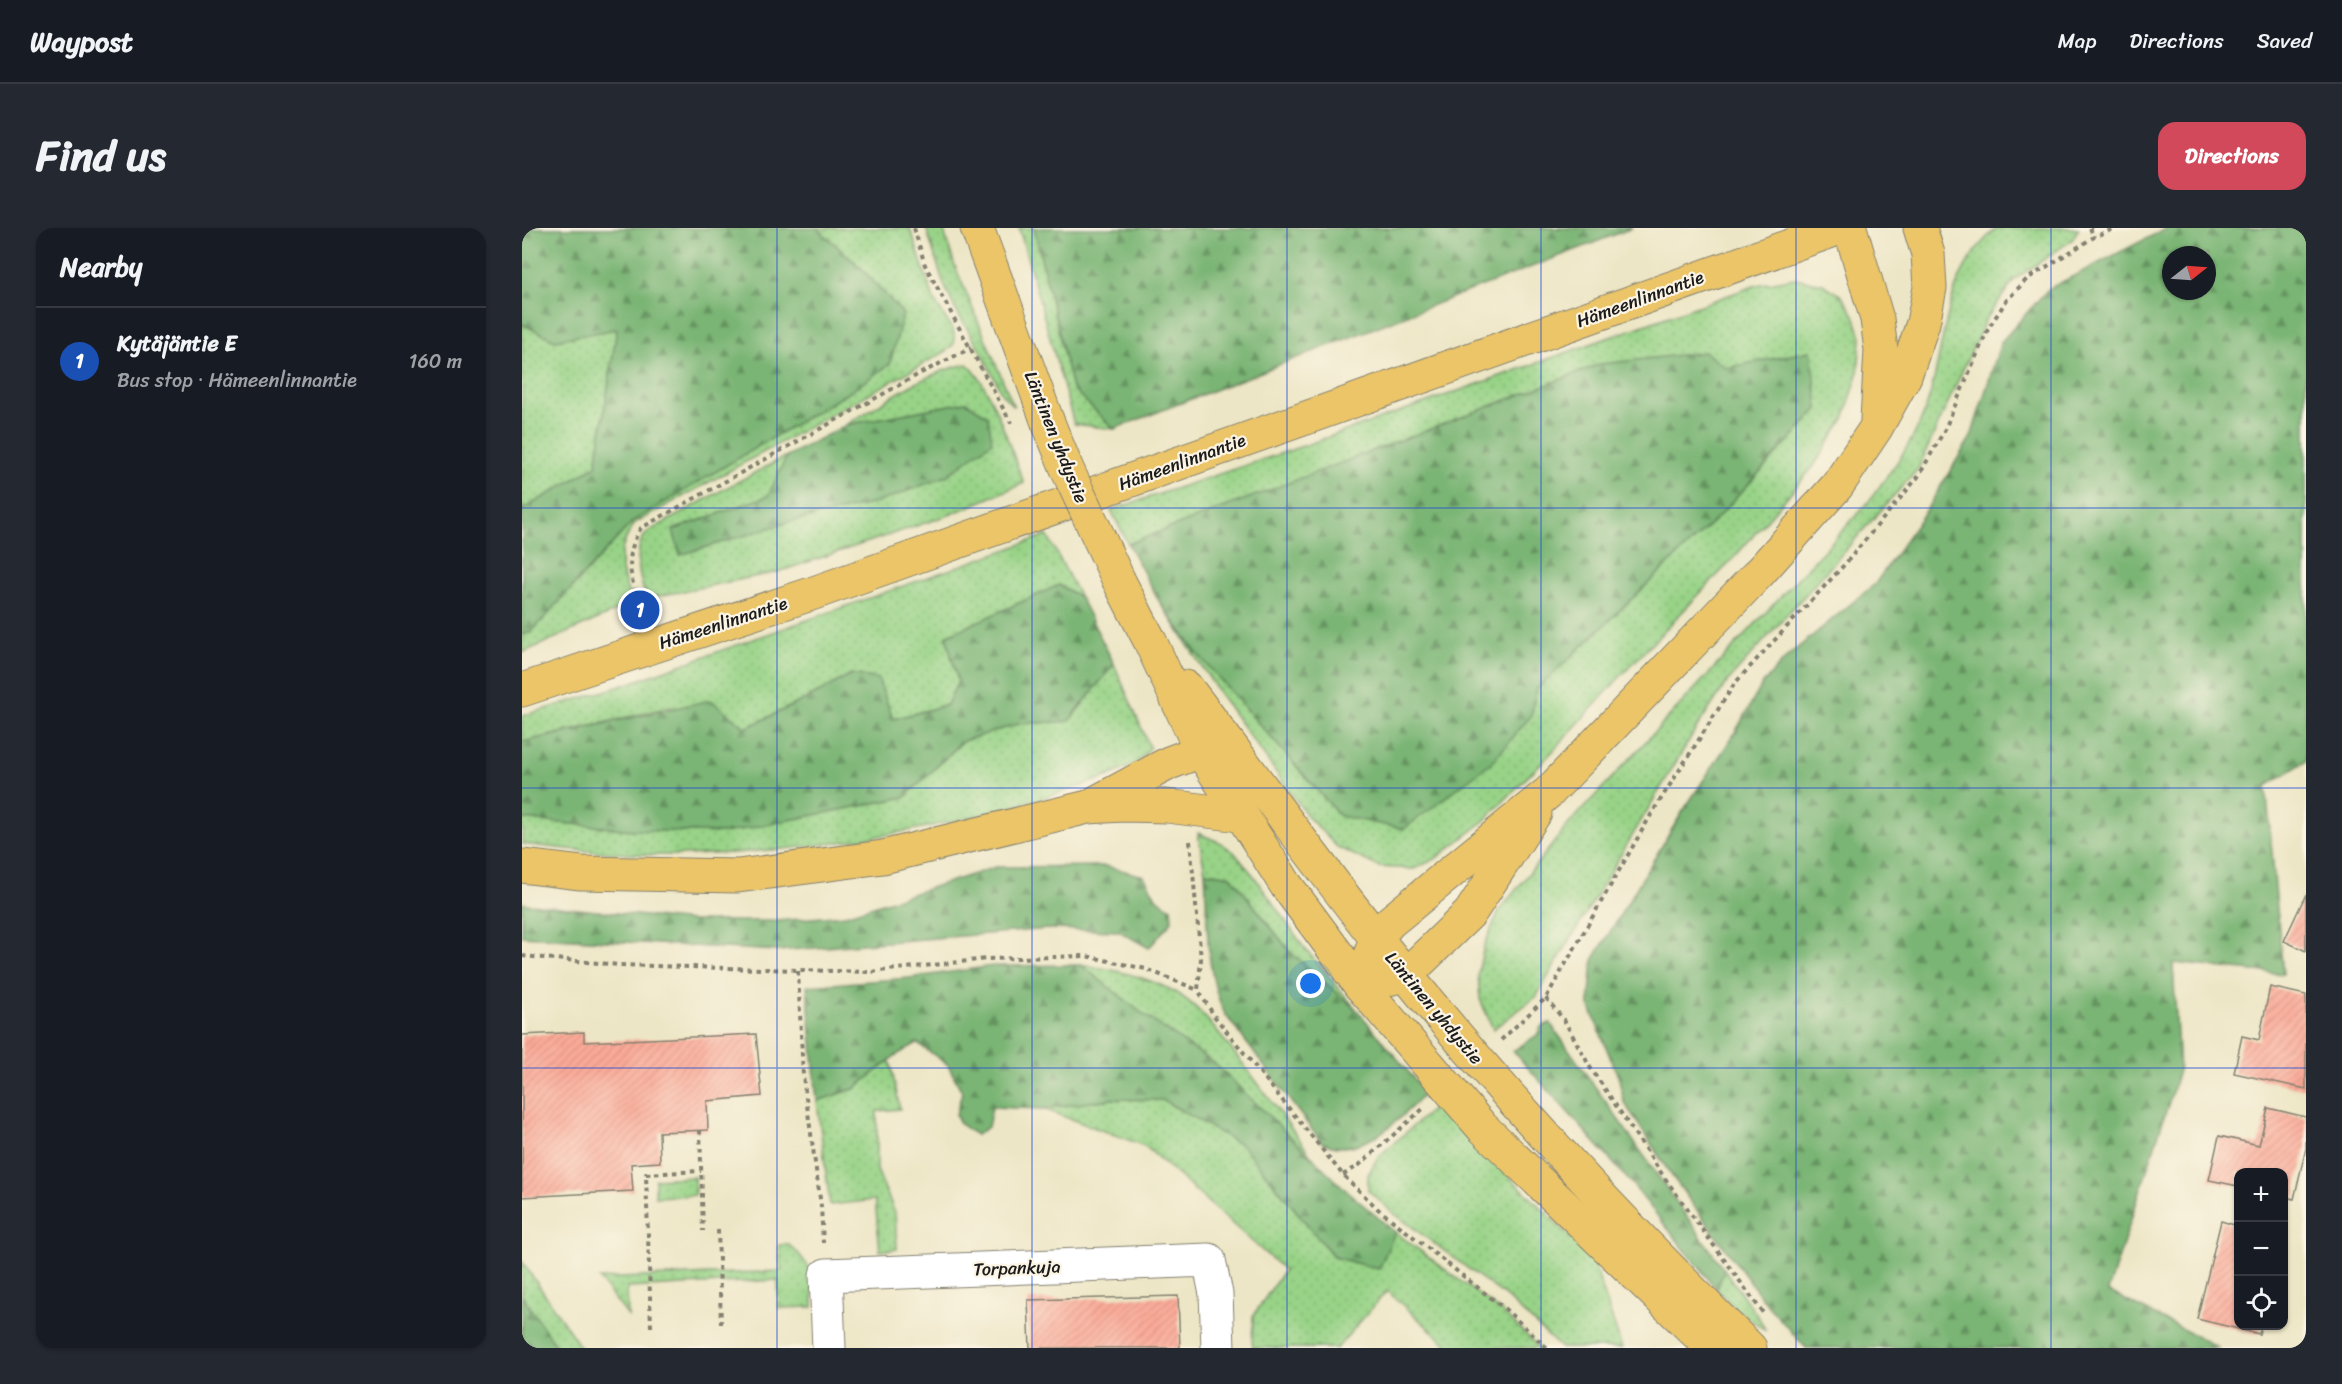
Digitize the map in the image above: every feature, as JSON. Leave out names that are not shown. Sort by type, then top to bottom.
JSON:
[{"type":"main road","name":"Läntinen yhdystie","points":[[977,228],[1067,469],[1201,751],[1240,815],[1286,885],[1360,984],[1482,1127],[1712,1348]]},
{"type":"main road","name":"Hämeenlinnantie","points":[[522,690],[811,594],[1840,228]]},
{"type":"main road","points":[[1850,228],[1877,319],[1881,350],[1876,428]]},
{"type":"main road","points":[[1360,984],[1376,938],[1390,921],[1549,792],[1759,573],[1837,486],[1876,428],[1905,376],[1923,322],[1930,288],[1928,254],[1920,228]]},
{"type":"main road","name":"Läntinen yhdystie","points":[[1150,641],[1376,938],[1512,1100],[1599,1195],[1750,1348]]},
{"type":"main road","points":[[1088,807],[1168,763],[1201,751]]},
{"type":"main road","points":[[1360,984],[1406,975],[1470,913],[1549,792]]},
{"type":"main road","points":[[522,866],[581,873],[738,876],[883,857],[1088,807],[1123,805],[1183,807],[1240,815]]},
{"type":"street","name":"Torpankuja","points":[[825,1261],[1209,1260],[1216,1294],[1218,1348]]},
{"type":"street","points":[[825,1261],[829,1348]]},
{"type":"path","points":[[914,228],[925,265],[1015,432]]},
{"type":"path","points":[[2090,228],[2094,237]]},
{"type":"path","points":[[1501,1041],[1546,998],[1652,813],[1735,683],[1845,564],[1918,477],[1944,430],[1988,329],[2006,301],[2027,279],[2094,237],[2116,228]]},
{"type":"path","points":[[640,610],[630,568],[629,553],[640,528],[921,373],[971,348]]},
{"type":"path","points":[[1183,807],[1189,832],[1197,905],[1201,959],[1198,990]]},
{"type":"path","points":[[522,956],[620,965],[870,972],[986,958],[1086,956],[1146,969],[1198,990],[1215,1017],[1342,1175],[1378,1209],[1505,1309],[1547,1348]]},
{"type":"path","points":[[798,971],[803,1076],[821,1206],[825,1261]]},
{"type":"path","points":[[1546,998],[1564,1020],[1590,1067],[1664,1177],[1764,1313],[1767,1321]]},
{"type":"path","points":[[1342,1175],[1358,1166],[1432,1100]]},
{"type":"path","points":[[700,1130],[703,1231]]},
{"type":"path","points":[[651,1327],[646,1174],[701,1171]]},
{"type":"path","points":[[718,1230],[721,1324]]},
{"type":"green space","points":[[522,228],[817,228],[862,269],[903,314],[890,364],[851,391],[633,521],[531,632],[522,635],[522,510],[596,466],[617,329],[555,340],[522,324]]},
{"type":"green space","points":[[817,228],[910,228],[934,300],[954,332],[954,344],[945,352],[635,523],[623,545],[621,554],[622,571],[631,604],[522,653],[522,635],[531,632],[633,521],[851,391],[862,269]]},
{"type":"green space","points":[[926,228],[943,228],[955,266],[1014,407],[1002,394],[983,355],[954,307],[943,282]]},
{"type":"green space","points":[[1019,228],[1034,228],[1072,388],[1114,429],[1074,424]]},
{"type":"green space","points":[[1034,228],[1632,228],[1114,429],[1072,388]]},
{"type":"green space","points":[[1997,228],[2079,228],[2072,240],[2014,280],[1986,319],[1918,469],[1728,681],[1697,727],[1536,997],[1493,1029],[1480,999],[1478,973],[1484,946],[1499,911],[1568,825],[1866,505],[1901,456],[1919,425],[1936,373],[1953,295],[1963,271],[1977,248]]},
{"type":"green space","points":[[2167,228],[2306,228],[2306,761],[2266,786],[2283,974],[2173,963],[2179,1071],[2108,1291],[2219,1348],[1806,1348],[1768,1306],[1727,1251],[1669,1172],[1624,1102],[1619,1079],[1589,1005],[1593,960],[1683,811],[1733,736],[1763,683],[1789,655],[1875,584],[1925,512],[1971,437],[2001,342],[2048,289]]},
{"type":"green space","points":[[1795,278],[1823,284],[1842,296],[1854,315],[1861,337],[1858,374],[1844,419],[1813,467],[1732,560],[1554,750],[1482,823],[1435,859],[1414,869],[1379,867],[1337,847],[1309,818],[1221,696],[1159,601],[1196,652],[1340,816],[1531,716],[1536,690],[1720,515],[1818,409],[1811,351],[1726,368],[1601,364],[1128,544],[1111,510],[1303,446],[1757,285]]},
{"type":"green space","points":[[522,324],[555,340],[617,328],[596,466],[522,510]]},
{"type":"green space","points":[[1811,351],[1818,409],[1720,515],[1536,690],[1531,716],[1493,761],[1404,829],[1340,816],[1196,652],[1159,601],[1128,544],[1601,364],[1705,352],[1726,368]]},
{"type":"green space","points":[[967,364],[976,373],[992,401],[1024,483],[949,515],[778,572],[649,598],[645,593],[638,566],[638,556],[639,547],[646,534],[718,492],[787,456],[768,496],[673,530],[789,522],[879,502],[966,402],[846,425],[920,381]]},
{"type":"green space","points":[[966,402],[988,416],[992,442],[946,476],[879,502],[789,522],[680,555],[673,530],[768,496],[787,456],[846,425]]},
{"type":"green space","points":[[1047,535],[1080,597],[1059,585],[946,636],[958,681],[947,705],[893,719],[878,679],[851,674],[822,691],[746,728],[670,707],[522,742],[522,716],[621,686]]},
{"type":"green space","points":[[1059,585],[1080,597],[1114,664],[1069,721],[1018,724],[963,741],[905,797],[724,833],[633,830],[522,819],[522,742],[711,700],[746,728],[822,691],[851,674],[878,679],[893,719],[947,705],[958,681],[946,636]]},
{"type":"green space","points":[[1114,664],[1150,748],[1141,759],[1122,770],[1094,782],[1040,799],[897,833],[752,852],[654,855],[522,844],[522,819],[633,830],[724,833],[905,797],[963,741],[1018,724],[1069,721]]},
{"type":"green space","points":[[1198,833],[1219,842],[1234,852],[1254,876],[1303,946],[1357,1010],[1290,952],[1231,876],[1205,872]]},
{"type":"green space","points":[[1105,866],[1144,876],[1157,899],[1171,908],[1172,921],[1149,948],[1119,931],[1048,929],[777,951],[522,936],[522,903],[692,921],[777,921],[845,915],[996,867]]},
{"type":"green space","points":[[1205,872],[1231,876],[1290,952],[1357,1010],[1426,1093],[1387,1129],[1352,1146],[1337,1147],[1321,1142],[1225,1014],[1213,981],[1210,963]]},
{"type":"green space","points":[[1081,965],[1140,977],[1173,991],[1189,1002],[1210,1022],[1316,1162],[1214,1063],[1144,1015]]},
{"type":"green space","points":[[1081,965],[1144,1015],[1214,1063],[1347,1191],[1395,1232],[1379,1269],[1334,1257],[1243,1146],[1163,1100],[1111,1099],[1043,1109],[992,1107],[988,1127],[976,1135],[960,1124],[956,1115],[962,1092],[948,1065],[917,1043],[895,1056],[854,1089],[817,1101],[807,986],[909,978],[993,966]]},
{"type":"green space","points":[[1550,1023],[1724,1269],[1717,1290],[1632,1184],[1513,1051],[1537,1035],[1541,1027]]},
{"type":"green space","points":[[890,1061],[900,1109],[877,1111],[877,1170],[895,1213],[897,1249],[880,1251],[875,1200],[830,1205],[817,1101],[854,1089]]},
{"type":"green space","points":[[1111,1099],[1163,1100],[1243,1146],[1334,1257],[1379,1269],[1395,1232],[1502,1312],[1540,1348],[1451,1348],[1387,1291],[1337,1348],[1252,1348],[1253,1316],[1284,1270],[1145,1146],[1043,1109]]},
{"type":"green space","points":[[1437,1105],[1592,1258],[1622,1348],[1561,1348],[1505,1296],[1392,1212],[1368,1190],[1368,1175],[1378,1157]]},
{"type":"green space","points":[[694,1177],[695,1195],[655,1197],[655,1179]]},
{"type":"green space","points":[[779,1245],[789,1245],[813,1273],[813,1307],[779,1308],[778,1280],[627,1288],[628,1316],[599,1279],[781,1271]]},
{"type":"green space","points":[[522,1261],[581,1348],[557,1348],[522,1296]]},
{"type":"green space","points":[[1724,1269],[1766,1331],[1735,1308],[1717,1290]]},
{"type":"green space","points":[[522,1296],[557,1348],[522,1348]]},
{"type":"building","points":[[2306,894],[2306,951],[2284,941]]},
{"type":"building","points":[[2270,987],[2306,995],[2306,1089],[2234,1073],[2242,1036],[2259,1040]]},
{"type":"building","points":[[584,1032],[584,1042],[756,1034],[762,1096],[707,1101],[708,1130],[659,1132],[660,1162],[631,1164],[633,1191],[522,1197],[522,1035]]},
{"type":"building","points":[[2268,1108],[2306,1117],[2306,1148],[2294,1199],[2288,1198],[2288,1168],[2234,1168],[2234,1185],[2209,1180],[2219,1136],[2259,1145]]},
{"type":"building","points":[[2221,1221],[2234,1225],[2234,1328],[2197,1319]]},
{"type":"building","points":[[1178,1296],[1180,1348],[1030,1348],[1028,1300]]},
{"type":"building","points":[[2242,1330],[2260,1330],[2259,1334]]},
{"type":"place","name":"Kytäjäntie E","points":[[640,610]]}]
